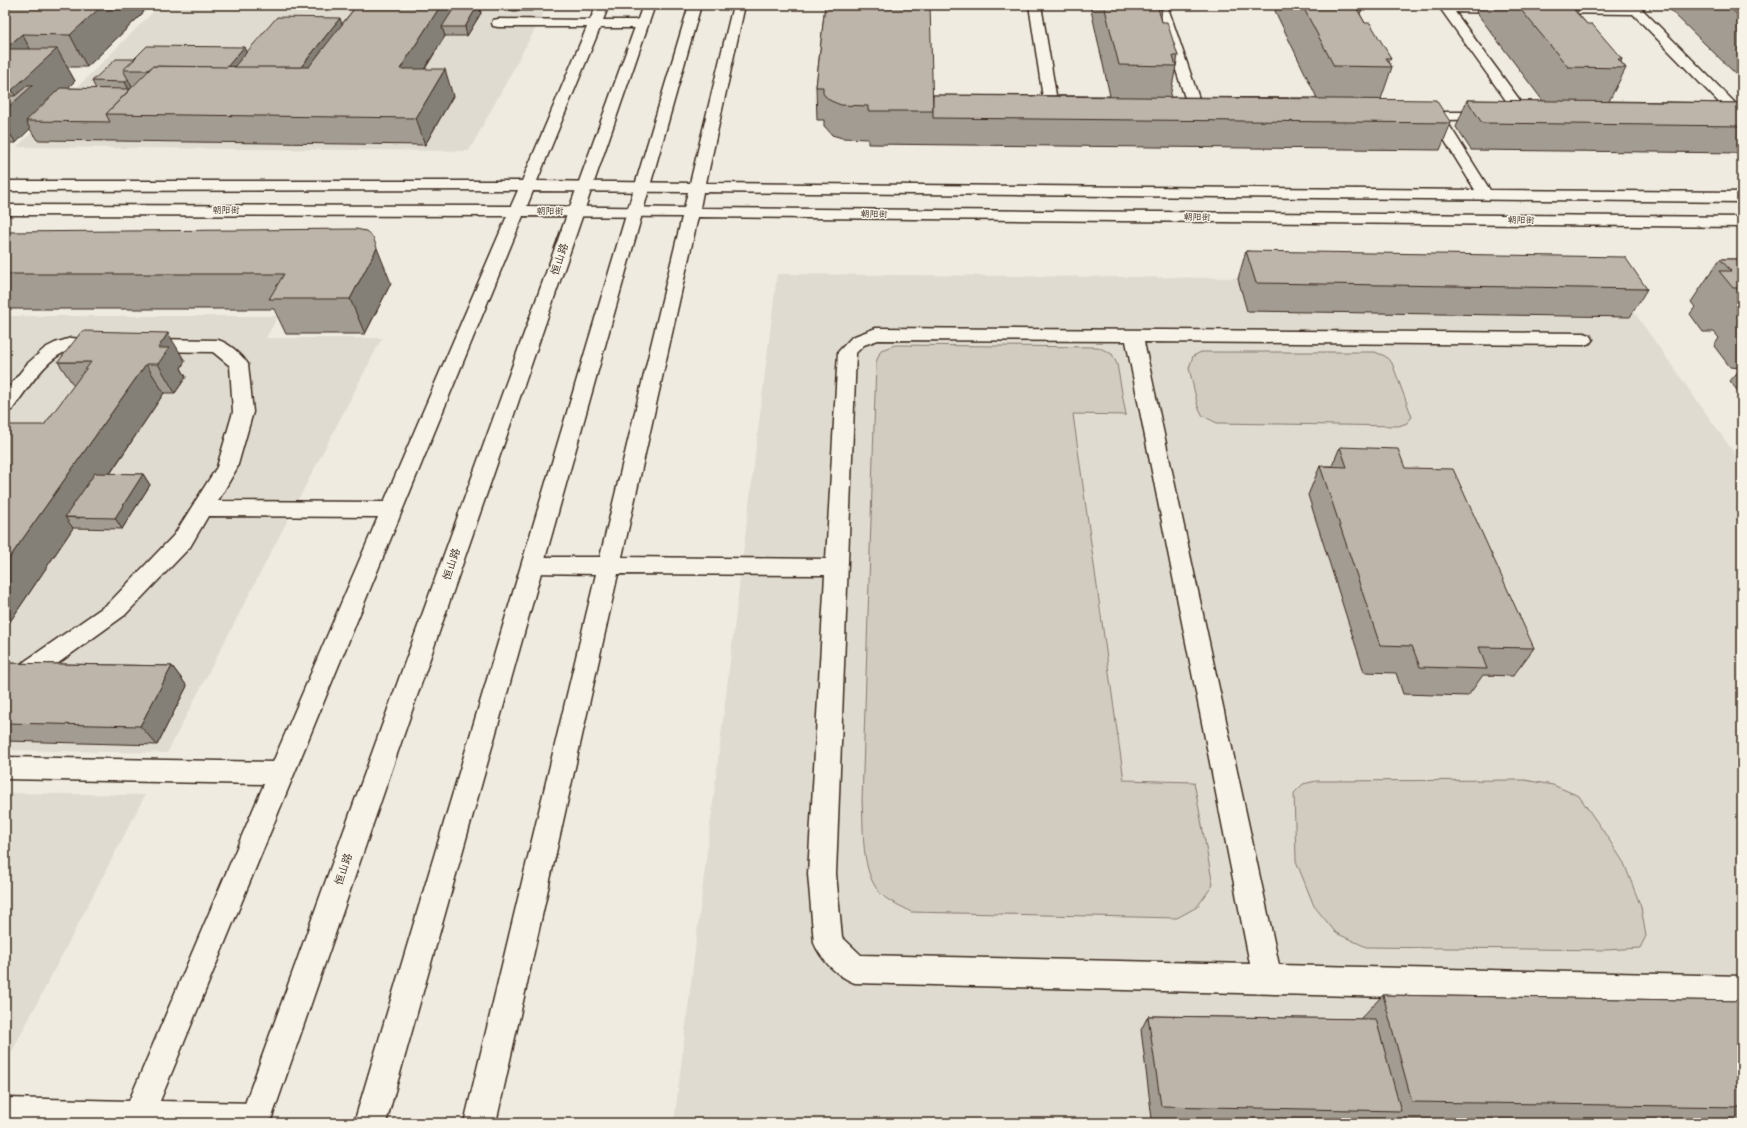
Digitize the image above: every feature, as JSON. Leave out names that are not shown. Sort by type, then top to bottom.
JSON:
[{"type":"street","points":[[370,1123],[695,5]]},
{"type":"street","points":[[480,1123],[738,5]]},
{"type":"street","points":[[1035,5],[1052,111],[1083,112]]},
{"type":"street","points":[[1139,5],[1161,5],[1197,113]]},
{"type":"street","points":[[1517,9],[1446,8],[1525,117]]},
{"type":"street","points":[[1533,9],[1636,10],[1742,119]]},
{"type":"street","points":[[136,1120],[599,15]]},
{"type":"street","points":[[498,23],[599,15],[646,15]]},
{"type":"street","name":"恒山路","points":[[254,1121],[646,15]]},
{"type":"street","points":[[1182,113],[1213,113]]},
{"type":"street","points":[[1404,115],[1540,117]]},
{"type":"street","points":[[1436,116],[1485,194]]},
{"type":"street","points":[[1726,119],[1742,119]]},
{"type":"street","points":[[5,186],[527,186],[1742,197]]},
{"type":"street","name":"朝阳街","points":[[5,210],[576,211],[1742,222]]},
{"type":"street","points":[[1584,339],[876,334],[858,341],[847,352],[822,874],[828,943],[855,969],[1742,991]]},
{"type":"street","points":[[1134,336],[1268,980]]},
{"type":"street","points":[[5,405],[41,361],[55,349],[71,344],[218,346],[239,364],[243,412],[227,468],[182,541],[117,609],[5,688]]},
{"type":"street","points":[[202,508],[391,510]]},
{"type":"street","points":[[533,565],[837,567]]},
{"type":"street","points":[[5,768],[282,773]]},
{"type":"street","points":[[5,1114],[136,1120],[254,1121]]},
{"type":"shaded area","points":[[160,5],[548,5],[469,151],[17,147]]},
{"type":"shaded area","points":[[777,274],[1612,281],[1742,464],[1742,1123],[674,1123]]},
{"type":"shaded area","points":[[5,316],[278,316],[266,338],[382,338],[167,753],[5,750]]},
{"type":"shaded area","points":[[895,345],[1098,347],[1112,354],[1117,364],[1126,415],[1073,414],[1124,780],[1194,782],[1213,885],[1197,907],[1177,918],[911,912],[882,895],[875,886],[870,875],[864,851],[862,802],[876,362],[881,350]]},
{"type":"shaded area","points":[[1201,352],[1375,352],[1385,356],[1392,363],[1412,417],[1407,423],[1399,426],[1217,423],[1203,416],[1198,407],[1189,368],[1193,356]]},
{"type":"shaded area","points":[[1525,780],[1553,785],[1579,796],[1606,835],[1624,863],[1641,907],[1646,936],[1640,948],[1606,950],[1366,947],[1336,933],[1314,906],[1296,861],[1294,793],[1303,784],[1316,781]]},
{"type":"shaded area","points":[[5,793],[145,795],[5,1065]]},
{"type":"building","points":[[10,5],[103,5],[70,35],[22,34],[5,49],[5,9]]},
{"type":"building","points":[[357,5],[441,5],[400,69],[445,69],[416,118],[106,114],[153,66],[309,67]]},
{"type":"building","points":[[456,5],[478,5],[465,27],[442,27]]},
{"type":"building","points":[[825,5],[930,5],[933,111],[868,111],[868,106],[841,105],[831,101],[825,96],[823,93],[823,87],[816,87]]},
{"type":"building","points":[[1104,5],[1162,5],[1162,8],[1158,8],[1162,22],[1167,22],[1178,56],[1173,56],[1176,66],[1119,65]]},
{"type":"building","points":[[1302,5],[1359,5],[1362,9],[1357,9],[1365,23],[1370,23],[1391,58],[1386,58],[1392,67],[1334,66]]},
{"type":"building","points":[[1517,5],[1574,5],[1579,10],[1574,10],[1587,24],[1592,24],[1622,59],[1618,59],[1626,68],[1568,67]]},
{"type":"building","points":[[1727,5],[1742,5],[1742,19]]},
{"type":"building","points":[[277,17],[340,18],[301,67],[234,67]]},
{"type":"building","points":[[147,46],[244,47],[227,67],[153,66],[148,70],[123,70]]},
{"type":"building","points":[[5,49],[57,49],[12,90],[5,90]]},
{"type":"building","points":[[116,59],[135,59],[123,70],[128,79],[125,82],[92,81]]},
{"type":"building","points":[[28,85],[33,85],[5,110],[5,96],[15,96]]},
{"type":"building","points":[[60,88],[130,89],[106,114],[110,122],[26,121]]},
{"type":"building","points":[[933,95],[1436,100],[1451,123],[933,118]]},
{"type":"building","points":[[1467,100],[1742,103],[1742,126],[1482,123]]},
{"type":"building","points":[[356,229],[366,231],[373,237],[377,248],[350,299],[269,299],[284,274],[5,274],[5,232]]},
{"type":"building","points":[[1246,251],[1625,257],[1647,289],[1256,283]]},
{"type":"building","points":[[1720,259],[1742,259],[1742,288],[1733,288],[1719,271],[1731,271]]},
{"type":"building","points":[[82,331],[168,333],[158,348],[169,348],[158,364],[146,364],[5,564],[5,431],[10,425],[44,425],[91,362],[58,362]]},
{"type":"building","points":[[1340,447],[1398,449],[1405,468],[1453,469],[1534,648],[1479,647],[1487,669],[1420,667],[1412,646],[1380,645],[1320,466],[1347,467]]},
{"type":"building","points":[[95,473],[143,474],[115,518],[65,517]]},
{"type":"building","points":[[5,663],[172,666],[140,726],[5,723]]},
{"type":"building","points":[[1383,995],[1742,1001],[1742,1107],[1412,1102]]},
{"type":"building","points":[[1148,1016],[1376,1019],[1401,1111],[1161,1106]]}]
